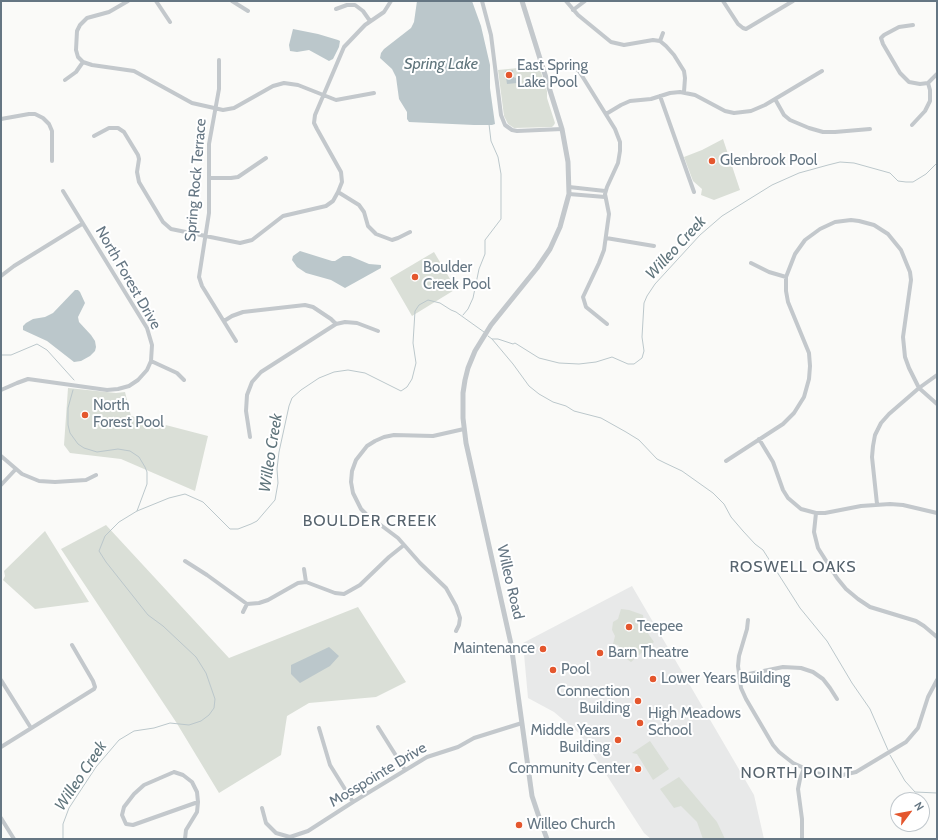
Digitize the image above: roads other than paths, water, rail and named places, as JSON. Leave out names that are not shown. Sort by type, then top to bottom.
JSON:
[{"type":"street","points":[[128,1],[109,12],[84,19],[77,31],[76,50],[78,57],[83,62],[92,65],[134,71],[185,99],[199,105],[223,110],[229,110],[273,86],[284,83],[298,85],[331,99],[340,100],[374,93]]},
{"type":"street","points":[[156,1],[170,22]]},
{"type":"street","points":[[232,1],[248,11]]},
{"type":"street","points":[[94,136],[109,128],[118,128],[124,132],[138,155],[139,159],[137,172],[139,182],[166,226],[175,231],[240,243],[249,242],[283,216],[326,206],[333,201],[342,182],[341,172],[318,133],[314,123],[315,114],[344,47],[360,29],[384,12],[391,1]]},
{"type":"street","points":[[482,1],[491,35],[501,115],[505,125],[512,130],[518,131],[562,129]]},
{"type":"street","name":"Willeo Road","points":[[522,1],[562,129],[568,162],[569,194],[560,227],[550,249],[537,268],[485,333],[475,351],[468,368],[462,405],[464,429],[511,644],[532,796],[547,839]]},
{"type":"street","points":[[566,1],[573,10],[615,44],[627,44],[649,40],[660,41],[671,50],[682,67],[685,78],[684,92]]},
{"type":"street","points":[[573,10],[585,1]]},
{"type":"street","points":[[723,1],[738,24],[746,29],[793,1]]},
{"type":"street","points":[[336,9],[347,4],[355,5],[363,11],[370,21]]},
{"type":"street","points":[[913,25],[893,30],[880,37],[883,44],[902,76],[912,84],[928,83],[937,74]]},
{"type":"street","points":[[741,34],[743,28]]},
{"type":"street","points":[[660,41],[664,33]]},
{"type":"street","name":"Spring Rock Terrace","points":[[219,60],[219,85],[209,138],[209,213],[199,277],[202,286],[236,341]]},
{"type":"street","points":[[65,80],[76,72],[83,62]]},
{"type":"street","points":[[572,66],[579,71],[615,129],[620,147],[618,162],[605,191],[609,214],[606,238],[599,263],[583,297],[586,307],[607,324]]},
{"type":"street","points":[[606,114],[625,103],[651,99],[673,92],[684,92],[695,95],[718,108],[734,112],[758,109],[822,71]]},
{"type":"street","points":[[912,124],[925,111],[930,101],[930,90],[928,83]]},
{"type":"street","points":[[660,96],[694,192]]},
{"type":"street","points":[[775,99],[784,115],[790,120],[809,128],[823,132],[870,130]]},
{"type":"street","points":[[1,119],[29,114],[35,114],[43,118],[49,124],[52,131],[52,161]]},
{"type":"street","points":[[209,178],[238,177],[266,158]]},
{"type":"street","points":[[569,187],[605,191]]},
{"type":"street","name":"North Forest Drive","points":[[1,390],[28,379],[107,390],[118,389],[129,386],[138,380],[147,370],[150,361],[152,345],[149,334],[63,191]]},
{"type":"street","points":[[338,192],[359,204],[364,212],[368,226],[376,234],[392,240],[410,232]]},
{"type":"street","points":[[569,194],[605,197]]},
{"type":"street","points":[[726,461],[783,424],[794,413],[804,398],[809,379],[809,353],[788,302],[786,277],[791,261],[800,246],[812,234],[827,225],[843,220],[859,221],[874,225],[888,234],[901,250],[910,272],[911,288],[904,327],[903,346],[909,368],[920,388],[937,404]]},
{"type":"street","points":[[1,276],[14,266],[82,224]]},
{"type":"street","points":[[606,238],[654,246]]},
{"type":"street","points":[[751,263],[770,272],[786,277]]},
{"type":"street","points":[[224,321],[243,312],[305,305],[314,307],[336,324]]},
{"type":"street","points":[[250,437],[246,411],[248,390],[254,379],[265,369],[336,324],[345,322],[357,323],[378,331]]},
{"type":"street","points":[[150,361],[177,373],[184,380]]},
{"type":"street","points":[[877,504],[872,446],[881,423],[889,414],[937,375]]},
{"type":"street","points":[[456,631],[460,618],[451,595],[441,582],[392,532],[366,514],[357,503],[351,482],[352,471],[356,460],[367,446],[384,437],[433,436],[464,429]]},
{"type":"street","points":[[759,439],[773,462],[783,490],[788,498],[800,509],[816,513],[825,513],[877,504],[903,505],[937,513]]},
{"type":"street","points":[[1,456],[15,470],[33,479],[50,482],[86,480],[96,475]]},
{"type":"street","points":[[1,485],[15,470]]},
{"type":"street","points":[[816,513],[814,532],[818,548],[837,578],[846,589],[870,607],[916,621],[937,637]]},
{"type":"street","points":[[185,562],[207,575],[246,604],[259,603],[268,600],[298,583],[306,582],[335,593],[344,594],[360,585],[389,557],[404,545]]},
{"type":"street","points":[[304,570],[306,582]]},
{"type":"street","points":[[243,612],[246,604]]},
{"type":"street","points":[[748,620],[747,629],[739,656],[739,676],[741,688],[773,745],[786,758],[804,768],[826,775],[838,776],[849,774],[864,768],[901,746],[911,738],[918,728],[928,697],[936,683]]},
{"type":"street","points":[[1,746],[91,691],[95,687],[93,680],[72,645]]},
{"type":"street","points":[[739,676],[783,667],[801,668],[813,672],[823,679],[837,699]]},
{"type":"street","points":[[1,680],[31,728]]},
{"type":"street","name":"Mosspointe Drive","points":[[262,808],[266,823],[271,829],[276,833],[290,837],[308,831],[427,757],[458,747],[474,738],[522,723]]},
{"type":"street","points":[[378,727],[405,770]]},
{"type":"street","points":[[319,728],[330,765],[353,802]]},
{"type":"street","points":[[802,839],[802,819],[798,789],[804,768]]},
{"type":"street","points":[[185,839],[186,830],[197,812],[198,802],[197,792],[192,782],[183,775],[174,772],[144,786],[134,794],[124,807],[122,815],[126,824],[134,825],[198,802]]},
{"type":"street","points":[[1,818],[14,839]]},
{"type":"water","name":"Spring Lake","points":[[417,1],[472,1],[481,26],[490,65],[490,88],[495,124],[474,125],[409,122],[407,119],[407,112],[399,99],[396,77],[392,69],[380,58],[384,49],[411,28],[414,22]]},
{"type":"water","points":[[293,29],[318,34],[340,41],[339,47],[333,59],[329,61],[309,50],[297,52],[290,51],[289,45]]},
{"type":"water","name":"East Spring Lake Pool","points":[[513,70],[513,77],[516,78],[517,83],[507,84],[505,71]]},
{"type":"water","points":[[300,251],[332,261],[335,261],[343,256],[350,256],[369,264],[381,265],[381,268],[345,288],[331,280],[306,273],[297,267],[292,260],[293,256]]},
{"type":"water","points":[[75,290],[80,292],[85,303],[78,317],[79,322],[91,335],[95,341],[96,347],[95,351],[90,356],[81,361],[74,362],[47,341],[23,330],[23,326],[33,319],[45,317],[53,313]]},
{"type":"water","points":[[329,647],[339,656],[330,666],[300,683],[291,674],[291,665]]},
{"type":"waterway","points":[[463,315],[468,309],[473,298],[479,269],[485,254],[485,240],[501,219],[501,174],[498,157],[491,141],[489,124]]},
{"type":"waterway","name":"Willeo Creek","points":[[488,336],[492,339],[498,339],[513,344],[515,343],[539,358],[559,363],[579,364],[596,362],[612,357],[628,364],[634,364],[642,358],[644,351],[642,337],[644,303],[647,296],[655,284],[700,235],[722,216],[772,185],[799,173],[840,162],[854,163],[890,173],[898,181],[906,182],[913,182],[926,174],[937,163]]},
{"type":"waterway","name":"Willeo Creek","points":[[63,839],[63,824],[69,808],[96,767],[119,740],[134,731],[154,728],[170,723],[189,725],[201,721],[209,715],[214,708],[215,699],[206,673],[196,657],[163,626],[148,615],[99,551],[105,536],[119,522],[137,511],[169,498],[185,494],[203,502],[230,529],[238,529],[257,521],[275,500],[278,483],[277,469],[279,452],[289,406],[292,398],[301,390],[319,378],[334,372],[348,370],[365,373],[401,391],[407,387],[412,379],[416,363],[413,343],[415,311],[419,305],[428,300],[440,303],[456,312],[484,332]]},
{"type":"waterway","points":[[492,339],[529,386],[539,394],[574,411],[601,418],[626,432],[639,440],[657,459],[682,471],[713,493],[724,504],[731,517],[755,544],[763,550],[800,608],[827,641],[852,683],[870,709],[888,750]]},
{"type":"waterway","points":[[1,355],[11,355],[37,344],[47,350],[74,380]]},
{"type":"waterway","points":[[73,390],[68,408],[68,425],[70,433],[78,444],[84,448],[97,452],[118,449],[130,451],[139,457],[145,467],[147,472],[147,484],[137,511]]},
{"type":"waterway","points":[[890,755],[905,781],[915,792],[937,793]]},
{"type":"place","name":"East Spring Lake Pool","points":[[509,75]]},
{"type":"place","name":"Glenbrook Pool","points":[[712,161]]},
{"type":"place","name":"Boulder Creek Pool","points":[[415,277]]},
{"type":"place","name":"North Forest Pool","points":[[85,415]]},
{"type":"place","name":"Teepee","points":[[629,627]]},
{"type":"place","name":"Maintenance","points":[[543,649]]},
{"type":"place","name":"Barn Theatre","points":[[600,653]]},
{"type":"place","name":"Pool","points":[[553,670]]},
{"type":"place","name":"Lower Years Building","points":[[653,679]]},
{"type":"place","name":"Connection Building","points":[[638,701]]},
{"type":"place","name":"High Meadows School","points":[[640,723]]},
{"type":"place","name":"Middle Years Building","points":[[618,740]]},
{"type":"place","name":"Community Center","points":[[638,769]]},
{"type":"place","name":"Willeo Church","points":[[519,825]]},
{"type":"district","name":"BOULDER CREEK","points":[[370,521]]},
{"type":"district","name":"ROSWELL OAKS","points":[[793,567]]},
{"type":"district","name":"NORTH POINT","points":[[797,773]]}]
